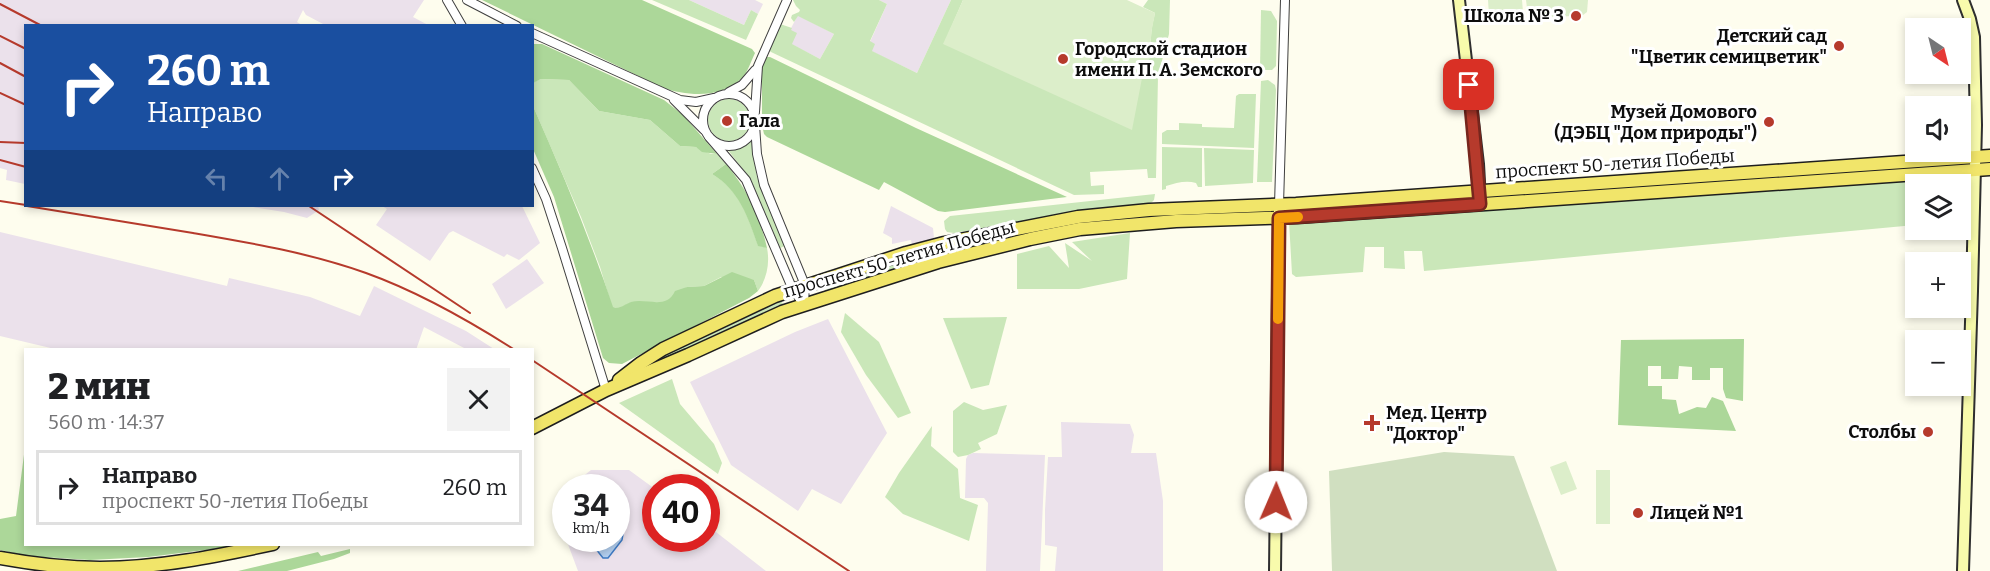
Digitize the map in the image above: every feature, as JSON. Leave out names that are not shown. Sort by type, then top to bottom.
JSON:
[{"type":"main road","name":"проспект 50-летия Победы","points":[[606,390],[688,356],[762,320],[804,304],[938,262],[1080,229],[1279,211],[1975,163],[1990,156]]},
{"type":"main road","name":"проспект 50-летия Победы","points":[[1975,163],[1990,169]]},
{"type":"main road","name":"проспект 50-летия Победы","points":[[606,390],[663,349],[755,304],[799,287],[906,253],[952,241],[1078,217],[1149,210],[1279,211]]},
{"type":"main road","points":[[534,427],[606,390]]},
{"type":"main road","points":[[0,558],[50,568],[134,567],[202,558],[263,546]]},
{"type":"street","points":[[447,0],[461,24]]},
{"type":"street","points":[[467,0],[513,24]]},
{"type":"street","points":[[534,34],[628,75],[668,96],[688,102],[714,98],[742,86],[758,66],[787,0]]},
{"type":"street","points":[[1275,571],[1279,211],[1285,0]]},
{"type":"street","points":[[1459,0],[1480,198]]},
{"type":"street","points":[[1963,0],[1974,37],[1975,163],[1963,571]]},
{"type":"street","points":[[758,66],[755,114],[757,154],[764,185],[804,304]]},
{"type":"street","points":[[724,94],[743,97],[751,105],[755,114]]},
{"type":"street","points":[[668,96],[686,111],[741,172],[799,287],[804,304]]},
{"type":"street","points":[[714,98],[707,105],[703,115],[703,125],[707,135],[724,146],[734,146],[751,135],[755,125]]},
{"type":"street","points":[[534,172],[546,199],[606,390]]},
{"type":"shaded area","points":[[0,0],[424,0],[413,17],[426,24],[323,24],[306,15],[303,10],[297,22],[300,24],[24,24],[24,184],[6,180],[7,170],[0,168]]},
{"type":"shaded area","points":[[689,0],[755,0],[763,4],[758,14],[751,10],[744,25]]},
{"type":"shaded area","points":[[879,0],[951,0],[917,73],[871,51],[870,42],[887,4]]},
{"type":"shaded area","points":[[798,15],[834,34],[820,59],[791,44],[790,30]]},
{"type":"shaded area","points":[[891,206],[933,228],[934,238],[912,245],[911,240],[892,244],[892,238],[883,233]]},
{"type":"shaded area","points":[[253,207],[318,207],[319,210],[307,218]]},
{"type":"shaded area","points":[[384,207],[522,207],[540,243],[519,260],[507,254],[504,257],[453,231],[449,233],[430,261],[376,225],[387,209]]},
{"type":"shaded area","points":[[0,232],[227,286],[229,278],[310,297],[360,316],[374,286],[466,331],[492,348],[464,348],[424,327],[417,348],[51,348],[0,336]]},
{"type":"shaded area","points":[[527,259],[544,283],[506,309],[492,284]]},
{"type":"shaded area","points":[[828,319],[887,433],[841,504],[812,489],[798,511],[731,465],[690,382],[795,332]]},
{"type":"shaded area","points":[[1061,422],[1130,424],[1134,435],[1131,453],[1156,453],[1163,501],[1163,571],[1055,571],[1057,547],[1045,545],[1045,510],[1048,457],[1062,457]]},
{"type":"shaded area","points":[[973,453],[1045,455],[1040,571],[986,571],[988,503],[984,498],[965,498],[966,459]]},
{"type":"shaded area","points":[[591,470],[629,470],[642,480],[642,552],[720,552],[720,535],[766,571],[578,571],[571,552],[630,552],[630,474],[586,474]]},
{"type":"green space","points":[[482,0],[642,0],[752,49],[755,53],[748,70],[734,85],[714,93],[683,93],[663,88]]},
{"type":"green space","points":[[652,0],[689,0],[744,25],[751,10],[758,14],[746,40]]},
{"type":"green space","points":[[793,0],[879,0],[887,4],[870,41],[875,44],[872,51],[917,73],[951,0],[963,0],[944,44],[1143,73],[1149,61],[1155,13],[1143,7],[1148,0],[1170,0],[1169,34],[1158,76],[1156,178],[1148,178],[1147,169],[1090,172],[1091,186],[1104,185],[1104,194],[1074,195],[771,52],[768,50],[780,24],[792,28],[791,30],[797,33],[792,44],[820,59],[834,34],[798,16],[794,22],[792,15],[800,10]]},
{"type":"green space","name":"Городской стадион имени П. А. Земского","points":[[963,0],[1127,0],[1155,13],[1149,61],[1143,73],[1132,130],[943,44]]},
{"type":"green space","points":[[1488,0],[1522,0],[1523,12],[1489,15]]},
{"type":"green space","points":[[1526,0],[1588,0],[1587,12],[1583,15],[1534,19],[1528,16]]},
{"type":"green space","points":[[1261,10],[1271,11],[1277,21],[1276,66],[1272,70],[1260,70]]},
{"type":"green space","points":[[534,44],[542,44],[664,100],[683,115],[717,154],[702,152],[696,147],[680,146],[650,120],[599,111],[569,80],[541,79],[534,82]]},
{"type":"green space","points":[[766,57],[1067,197],[945,212],[938,211],[884,182],[879,190],[764,134],[762,66]]},
{"type":"green space","points":[[541,79],[569,80],[599,111],[650,120],[680,146],[696,147],[711,154],[717,154],[726,164],[712,174],[722,180],[736,196],[758,245],[767,248],[767,271],[758,291],[754,280],[721,277],[704,286],[687,287],[664,303],[632,302],[620,308],[612,307],[581,217],[534,108],[534,82]]},
{"type":"green space","points":[[1268,80],[1275,85],[1276,90],[1272,182],[1257,182],[1261,81]]},
{"type":"green space","points":[[1256,94],[1254,148],[1162,144],[1162,133],[1167,130],[1179,130],[1179,123],[1202,124],[1202,127],[1234,128],[1236,96]]},
{"type":"green space","points":[[729,99],[737,100],[744,105],[749,112],[749,128],[744,135],[737,140],[729,141],[721,140],[714,135],[709,128],[708,120],[709,112],[714,105],[721,100]]},
{"type":"green space","points":[[534,108],[575,205],[613,307],[637,301],[662,302],[671,297],[675,291],[687,287],[704,286],[732,272],[754,280],[758,291],[749,298],[622,364],[609,363],[603,358],[554,197],[534,151]]},
{"type":"green space","points":[[751,138],[757,177],[785,246],[780,248],[751,180],[728,150],[743,146]]},
{"type":"green space","points":[[1162,147],[1202,148],[1202,187],[1198,187],[1196,183],[1185,182],[1166,186],[1166,189],[1162,190]]},
{"type":"green space","points":[[1204,148],[1254,150],[1253,183],[1205,186]]},
{"type":"green space","points":[[1958,163],[1958,166],[1505,198],[1504,194]]},
{"type":"green space","points":[[726,164],[752,203],[767,248],[758,246],[736,196],[712,174]]},
{"type":"green space","points":[[1905,178],[1905,226],[1424,271],[1422,251],[1404,251],[1405,269],[1384,268],[1384,247],[1365,247],[1363,272],[1296,277],[1292,274],[1289,221]]},
{"type":"green space","points":[[1155,194],[1154,200],[1149,205],[1077,213],[954,233],[947,232],[945,229],[944,221],[950,216]]},
{"type":"green space","points":[[1253,210],[1253,214],[1029,235],[936,256],[826,290],[824,286],[935,252],[1029,231],[1110,218]]},
{"type":"green space","points":[[1130,233],[1127,279],[1079,289],[1017,289],[1017,254],[1049,246],[1069,268],[1065,243],[1092,261],[1072,242]]},
{"type":"green space","points":[[781,301],[783,304],[779,306],[654,364],[652,362],[758,310]]},
{"type":"green space","points":[[845,313],[879,342],[911,413],[898,418],[866,375],[841,332]]},
{"type":"green space","points":[[1007,317],[989,385],[971,389],[943,318]]},
{"type":"green space","points":[[1744,339],[1743,401],[1726,398],[1723,389],[1723,368],[1710,368],[1710,380],[1692,380],[1692,367],[1679,366],[1678,379],[1661,379],[1661,366],[1648,366],[1648,386],[1662,386],[1662,399],[1676,400],[1679,414],[1697,407],[1706,408],[1712,397],[1723,401],[1736,431],[1618,425],[1621,340]]},
{"type":"green space","points":[[672,379],[680,404],[714,444],[722,463],[718,474],[619,403]]},
{"type":"green space","points":[[964,402],[983,410],[1007,405],[997,434],[978,443],[981,449],[958,457],[953,452],[953,411]]},
{"type":"green space","points":[[932,426],[931,446],[958,469],[960,498],[978,505],[969,541],[903,514],[885,497]]},
{"type":"green space","points":[[1444,452],[1514,456],[1557,571],[1332,571],[1329,471]]},
{"type":"green space","points":[[24,455],[24,546],[231,546],[148,557],[90,560],[28,556],[0,550],[0,519],[16,516]]},
{"type":"green space","points":[[1566,461],[1577,489],[1561,495],[1550,467]]},
{"type":"green space","points":[[1596,470],[1610,470],[1610,524],[1596,524]]},
{"type":"green space","points":[[350,549],[350,553],[334,559],[287,571],[238,571],[318,552],[321,556]]},
{"type":"water","points":[[598,552],[613,552],[608,558],[603,558]]},
{"type":"railway","points":[[0,4],[38,24]]},
{"type":"railway","points":[[0,36],[24,48]]},
{"type":"railway","points":[[0,63],[24,76]]},
{"type":"railway","points":[[0,93],[24,104]]},
{"type":"railway","points":[[0,142],[24,143]]},
{"type":"railway","points":[[0,160],[24,166]]},
{"type":"railway","points":[[0,201],[24,205]]},
{"type":"railway","points":[[33,207],[237,241],[302,254],[345,266],[424,298],[461,317],[512,348]]},
{"type":"railway","points":[[311,207],[470,313]]},
{"type":"railway","points":[[534,361],[849,571]]},
{"type":"slow traffic","points":[[1278,319],[1279,218],[1298,217]]},
{"type":"place","name":"Школа № 3","points":[[1576,16]]},
{"type":"place","name":"Детский сад \"Цветик семицветик\"","points":[[1839,46]]},
{"type":"place","name":"Городской стадион имени П. А. Земского","points":[[1063,59]]},
{"type":"place","name":"Гала","points":[[727,121]]},
{"type":"place","name":"Музей Домового (ДЭБЦ \"Дом природы\")","points":[[1769,122]]},
{"type":"place","name":"Мед. Центр \"Доктор\"","points":[[1372,423]]},
{"type":"place","name":"Столбы","points":[[1928,432]]},
{"type":"place","name":"Лицей №1","points":[[1638,513]]},
{"type":"route","points":[[1276,502],[1279,218],[1480,204],[1469,85]]}]
